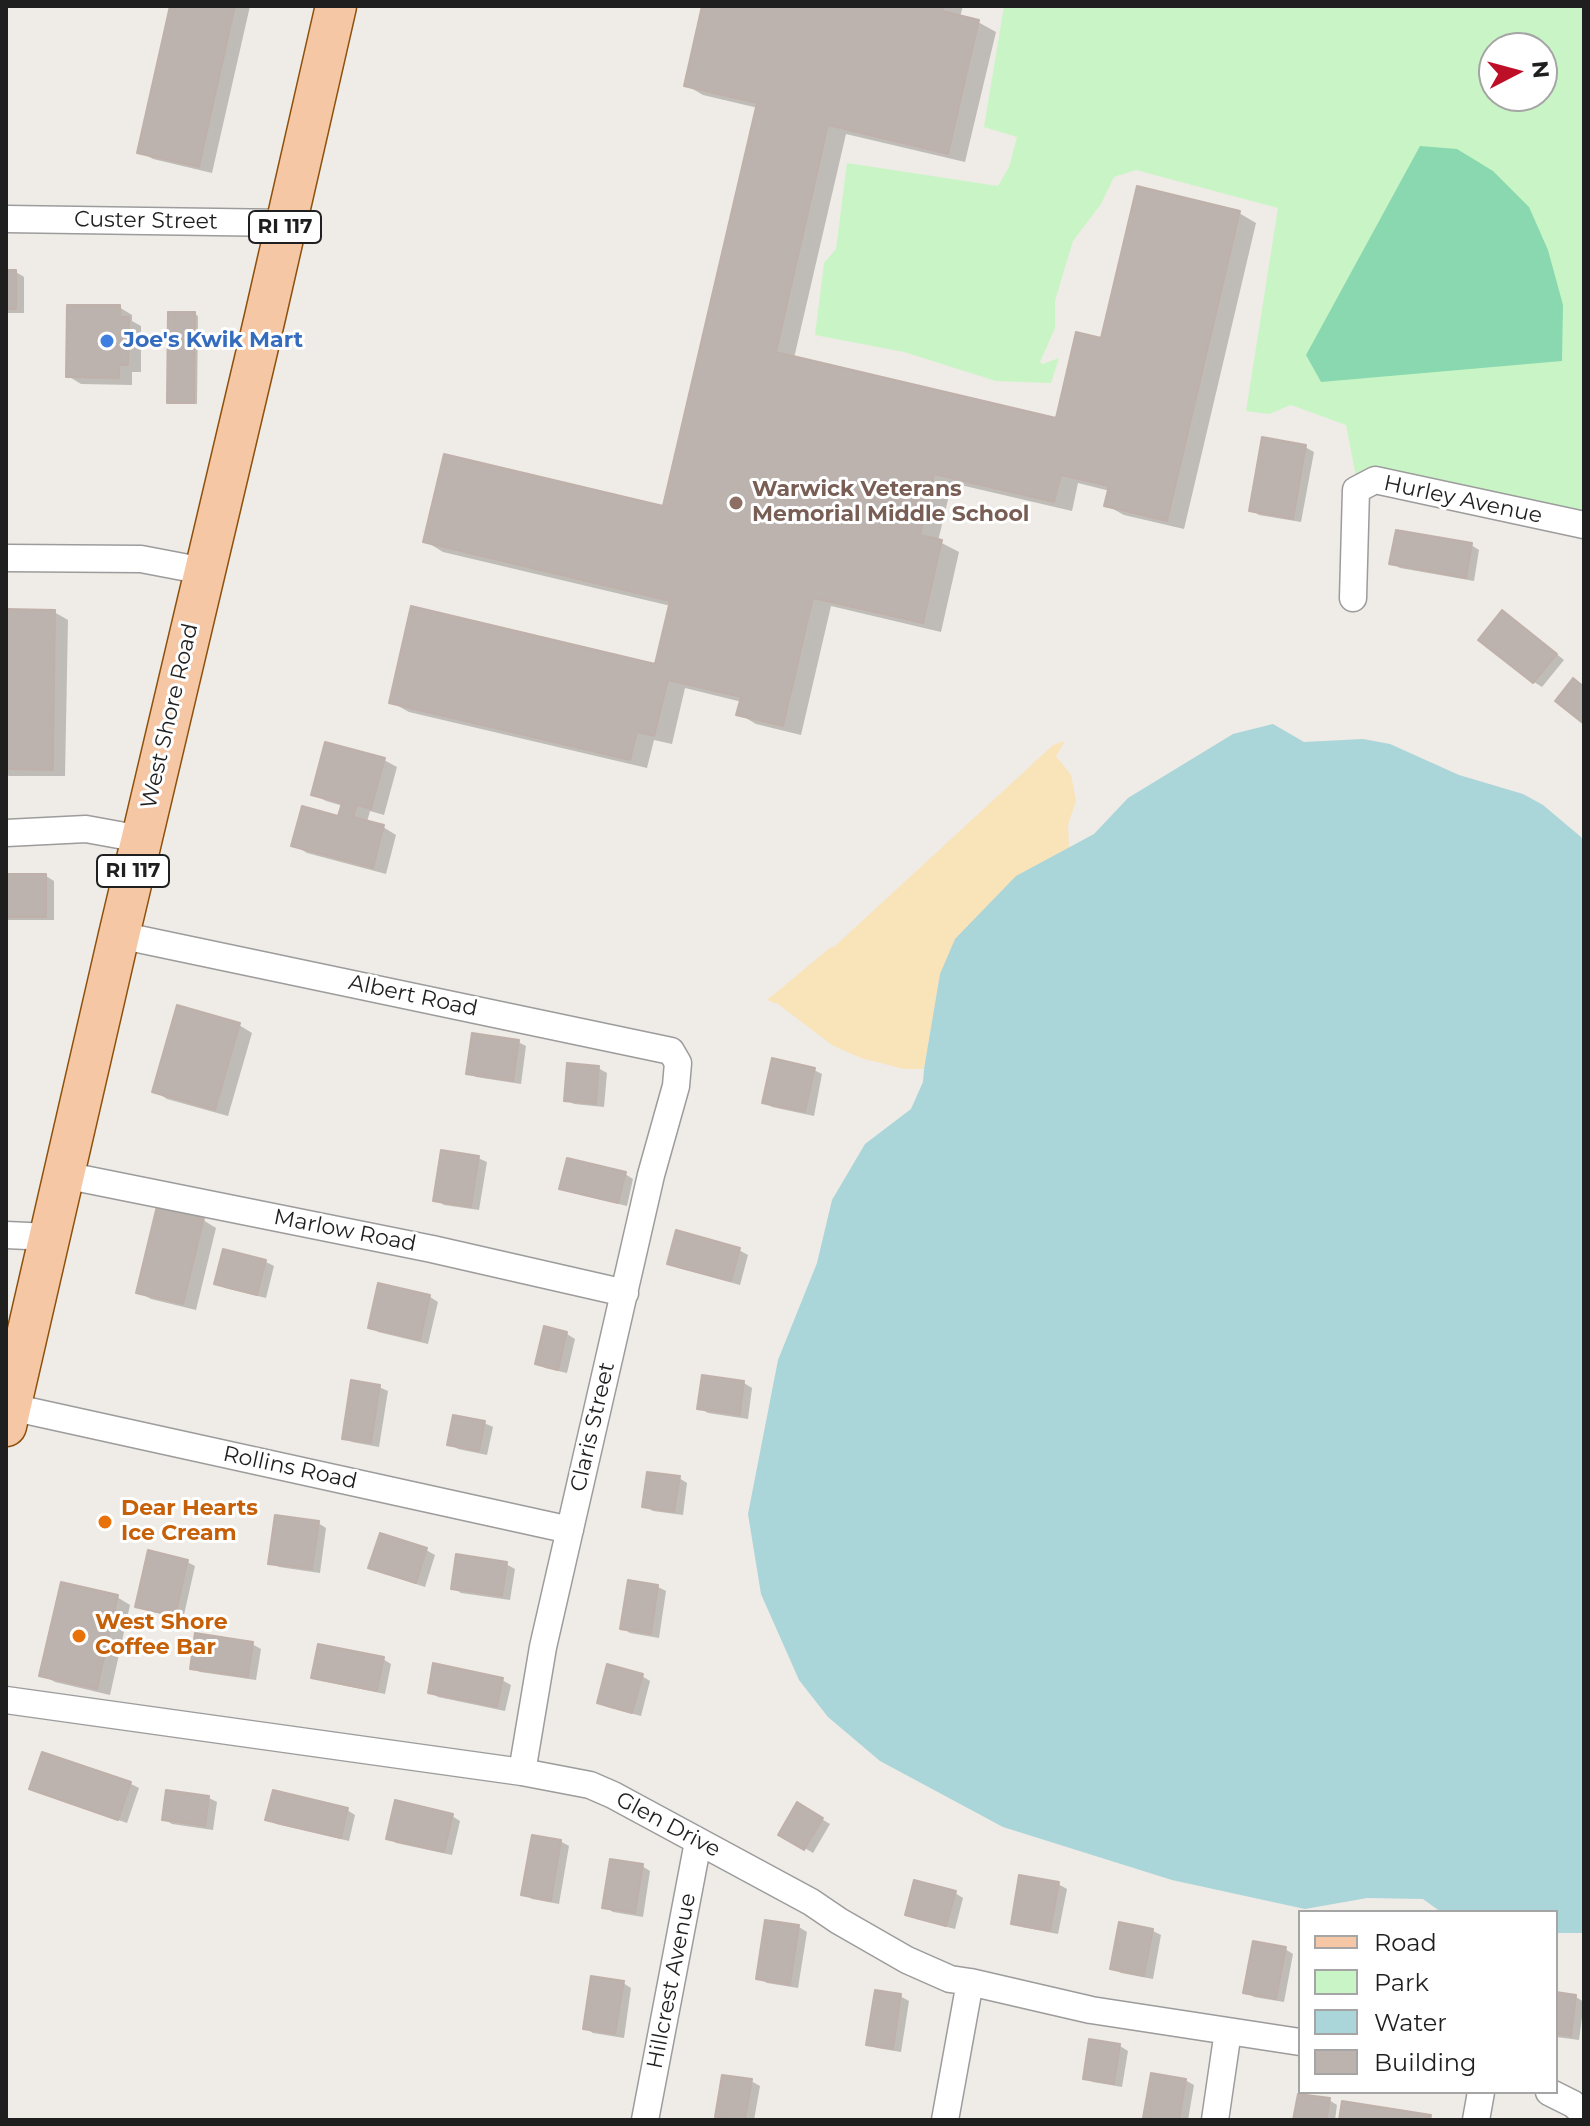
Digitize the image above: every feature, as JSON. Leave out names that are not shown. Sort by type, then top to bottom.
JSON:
[{"type":"main road","name":"West Shore Road","points":[[8,1416],[336,6]]},
{"type":"street","name":"Custer Street","points":[[6,219],[286,223]]},
{"type":"street","name":"Hurley Avenue","points":[[1353,598],[1356,490],[1375,480],[1584,525]]},
{"type":"street","points":[[6,558],[141,559],[204,571]]},
{"type":"street","points":[[6,833],[86,829],[141,839]]},
{"type":"street","name":"Albert Road","points":[[119,935],[671,1051],[678,1063],[676,1086]]},
{"type":"street","name":"Claris Street","points":[[522,1772],[543,1647],[651,1175],[676,1086]]},
{"type":"street","name":"Marlow Road","points":[[64,1175],[432,1249],[625,1293]]},
{"type":"street","points":[[6,1235],[50,1237]]},
{"type":"street","name":"Rollins Road","points":[[8,1416],[570,1530]]},
{"type":"street","name":"Glen Drive","points":[[6,1700],[522,1772],[590,1785],[811,1902],[907,1960],[950,1979],[1091,2010],[1298,2042]]},
{"type":"street","name":"Hillcrest Avenue","points":[[645,2120],[698,1842]]},
{"type":"street","points":[[945,2120],[970,1982]]},
{"type":"street","points":[[1215,2120],[1228,2031]]},
{"type":"street","points":[[1476,2120],[1481,2094]]},
{"type":"street","points":[[1553,2094],[1573,2104],[1584,2114]]},
{"type":"sand","points":[[1065,741],[1056,756],[1071,775],[1076,801],[1068,825],[1069,848],[940,974],[924,1069],[904,1069],[861,1058],[832,1045],[778,1004],[767,1000],[834,947],[1053,745]]},
{"type":"green space","points":[[1004,6],[1584,6],[1584,525],[1358,487],[1346,425],[1291,405],[1269,414],[1246,411],[1278,208],[1136,170],[1114,177],[1101,204],[1073,241],[1055,301],[1055,328],[1040,362],[1043,364],[1059,358],[1051,383],[996,381],[904,352],[815,335],[824,263],[836,249],[847,163],[998,186],[1009,167],[1017,137],[984,127]]},
{"type":"green space","points":[[1420,146],[1457,149],[1493,171],[1529,207],[1548,250],[1563,305],[1562,361],[1321,382],[1306,355]]},
{"type":"water","points":[[1273,724],[1304,742],[1363,739],[1390,744],[1459,775],[1523,794],[1543,805],[1581,837],[1584,844],[1584,1933],[1558,1933],[1558,1910],[1438,1910],[1423,1899],[1367,1898],[1305,1909],[1172,1880],[1003,1827],[880,1761],[828,1717],[799,1680],[761,1594],[748,1514],[778,1360],[817,1263],[832,1200],[865,1144],[911,1109],[923,1082],[940,974],[955,939],[1016,876],[1094,834],[1128,798],[1233,734]]},
{"type":"building","points":[[170,6],[235,6],[199,167],[137,153]]},
{"type":"building","points":[[702,6],[943,6],[942,11],[979,20],[948,154],[828,125],[776,352],[1056,418],[1076,332],[1101,338],[1137,186],[1240,211],[1167,521],[1104,506],[1109,486],[1061,475],[1054,502],[934,474],[920,535],[942,540],[923,623],[813,598],[783,726],[736,715],[741,697],[668,680],[654,736],[637,732],[630,760],[389,703],[411,606],[655,664],[670,601],[423,542],[444,454],[663,506],[757,103],[684,86]]},
{"type":"building","points":[[6,270],[16,270],[16,309],[6,309]]},
{"type":"building","points":[[67,305],[120,305],[120,317],[129,317],[128,365],[119,365],[119,378],[66,377]]},
{"type":"building","points":[[168,312],[195,312],[194,403],[167,403]]},
{"type":"building","points":[[1262,437],[1306,445],[1293,519],[1249,511]]},
{"type":"building","points":[[1396,530],[1472,543],[1466,578],[1389,564]]},
{"type":"building","points":[[6,609],[55,610],[53,770],[6,769]]},
{"type":"building","points":[[1502,610],[1557,654],[1533,683],[1478,640]]},
{"type":"building","points":[[1573,678],[1584,687],[1584,724],[1555,701]]},
{"type":"building","points":[[325,742],[385,758],[371,809],[357,805],[353,817],[384,825],[373,868],[291,846],[302,806],[338,816],[342,803],[311,795]]},
{"type":"building","points":[[6,874],[46,874],[46,917],[6,917]]},
{"type":"building","points":[[177,1005],[240,1023],[215,1110],[152,1092]]},
{"type":"building","points":[[472,1033],[519,1040],[513,1081],[466,1074]]},
{"type":"building","points":[[772,1058],[815,1068],[805,1112],[762,1103]]},
{"type":"building","points":[[567,1063],[599,1066],[596,1104],[564,1101]]},
{"type":"building","points":[[441,1150],[479,1156],[471,1207],[433,1201]]},
{"type":"building","points":[[567,1158],[626,1172],[618,1203],[559,1189]]},
{"type":"building","points":[[157,1206],[204,1218],[183,1304],[136,1293]]},
{"type":"building","points":[[676,1230],[740,1248],[731,1281],[667,1264]]},
{"type":"building","points":[[223,1249],[266,1260],[257,1295],[214,1284]]},
{"type":"building","points":[[378,1283],[430,1295],[420,1340],[368,1328]]},
{"type":"building","points":[[544,1326],[567,1332],[558,1370],[535,1364]]},
{"type":"building","points":[[702,1375],[744,1381],[740,1415],[697,1409]]},
{"type":"building","points":[[351,1380],[380,1385],[371,1443],[342,1439]]},
{"type":"building","points":[[453,1415],[485,1421],[479,1451],[447,1445]]},
{"type":"building","points":[[647,1472],[680,1476],[674,1512],[642,1507]]},
{"type":"building","points":[[275,1515],[319,1521],[312,1569],[268,1564]]},
{"type":"building","points":[[380,1533],[427,1548],[416,1583],[368,1568]]},
{"type":"building","points":[[148,1550],[188,1560],[175,1616],[135,1607]]},
{"type":"building","points":[[456,1554],[507,1562],[502,1596],[451,1589]]},
{"type":"building","points":[[628,1580],[658,1585],[651,1634],[620,1629]]},
{"type":"building","name":"West Shore Coffee Bar","points":[[61,1582],[118,1595],[97,1689],[39,1676]]},
{"type":"building","points":[[195,1633],[253,1642],[248,1677],[190,1669]]},
{"type":"building","points":[[318,1644],[384,1657],[377,1691],[311,1678]]},
{"type":"building","points":[[433,1663],[503,1678],[497,1707],[428,1693]]},
{"type":"building","points":[[607,1664],[643,1674],[632,1713],[597,1703]]},
{"type":"building","points":[[42,1752],[131,1782],[118,1820],[29,1789]]},
{"type":"building","points":[[166,1790],[209,1796],[205,1826],[162,1820]]},
{"type":"building","points":[[273,1790],[348,1808],[341,1838],[265,1820]]},
{"type":"building","points":[[395,1800],[453,1814],[444,1852],[386,1839]]},
{"type":"building","points":[[797,1802],[823,1818],[804,1850],[778,1835]]},
{"type":"building","points":[[532,1835],[561,1840],[551,1901],[521,1895]]},
{"type":"building","points":[[610,1859],[643,1864],[635,1913],[602,1908]]},
{"type":"building","points":[[1019,1875],[1059,1882],[1050,1931],[1011,1924]]},
{"type":"building","points":[[914,1880],[956,1891],[946,1926],[905,1915]]},
{"type":"building","points":[[765,1920],[799,1925],[790,1985],[756,1979]]},
{"type":"building","points":[[1119,1922],[1153,1929],[1144,1976],[1110,1969]]},
{"type":"building","points":[[1253,1941],[1286,1947],[1276,1999],[1243,1993]]},
{"type":"building","points":[[591,1976],[624,1981],[615,2034],[583,2029]]},
{"type":"building","points":[[875,1990],[901,1994],[893,2049],[866,2045]]},
{"type":"building","points":[[1558,1992],[1576,1995],[1571,2036],[1558,2034]]},
{"type":"building","points":[[1089,2039],[1120,2044],[1114,2084],[1083,2079]]},
{"type":"building","points":[[1151,2073],[1186,2079],[1179,2120],[1143,2118]]},
{"type":"building","points":[[722,2075],[752,2079],[745,2120],[715,2117]]},
{"type":"building","points":[[1298,2094],[1330,2098],[1326,2120],[1293,2120]]},
{"type":"building","points":[[1342,2101],[1431,2115],[1430,2120],[1339,2120]]},
{"type":"place","name":"Joe's Kwik Mart","points":[[107,341]]},
{"type":"place","name":"Warwick Veterans Memorial Middle School","points":[[736,503]]},
{"type":"place","name":"Dear Hearts Ice Cream","points":[[105,1522]]},
{"type":"place","name":"West Shore Coffee Bar","points":[[79,1636]]}]
